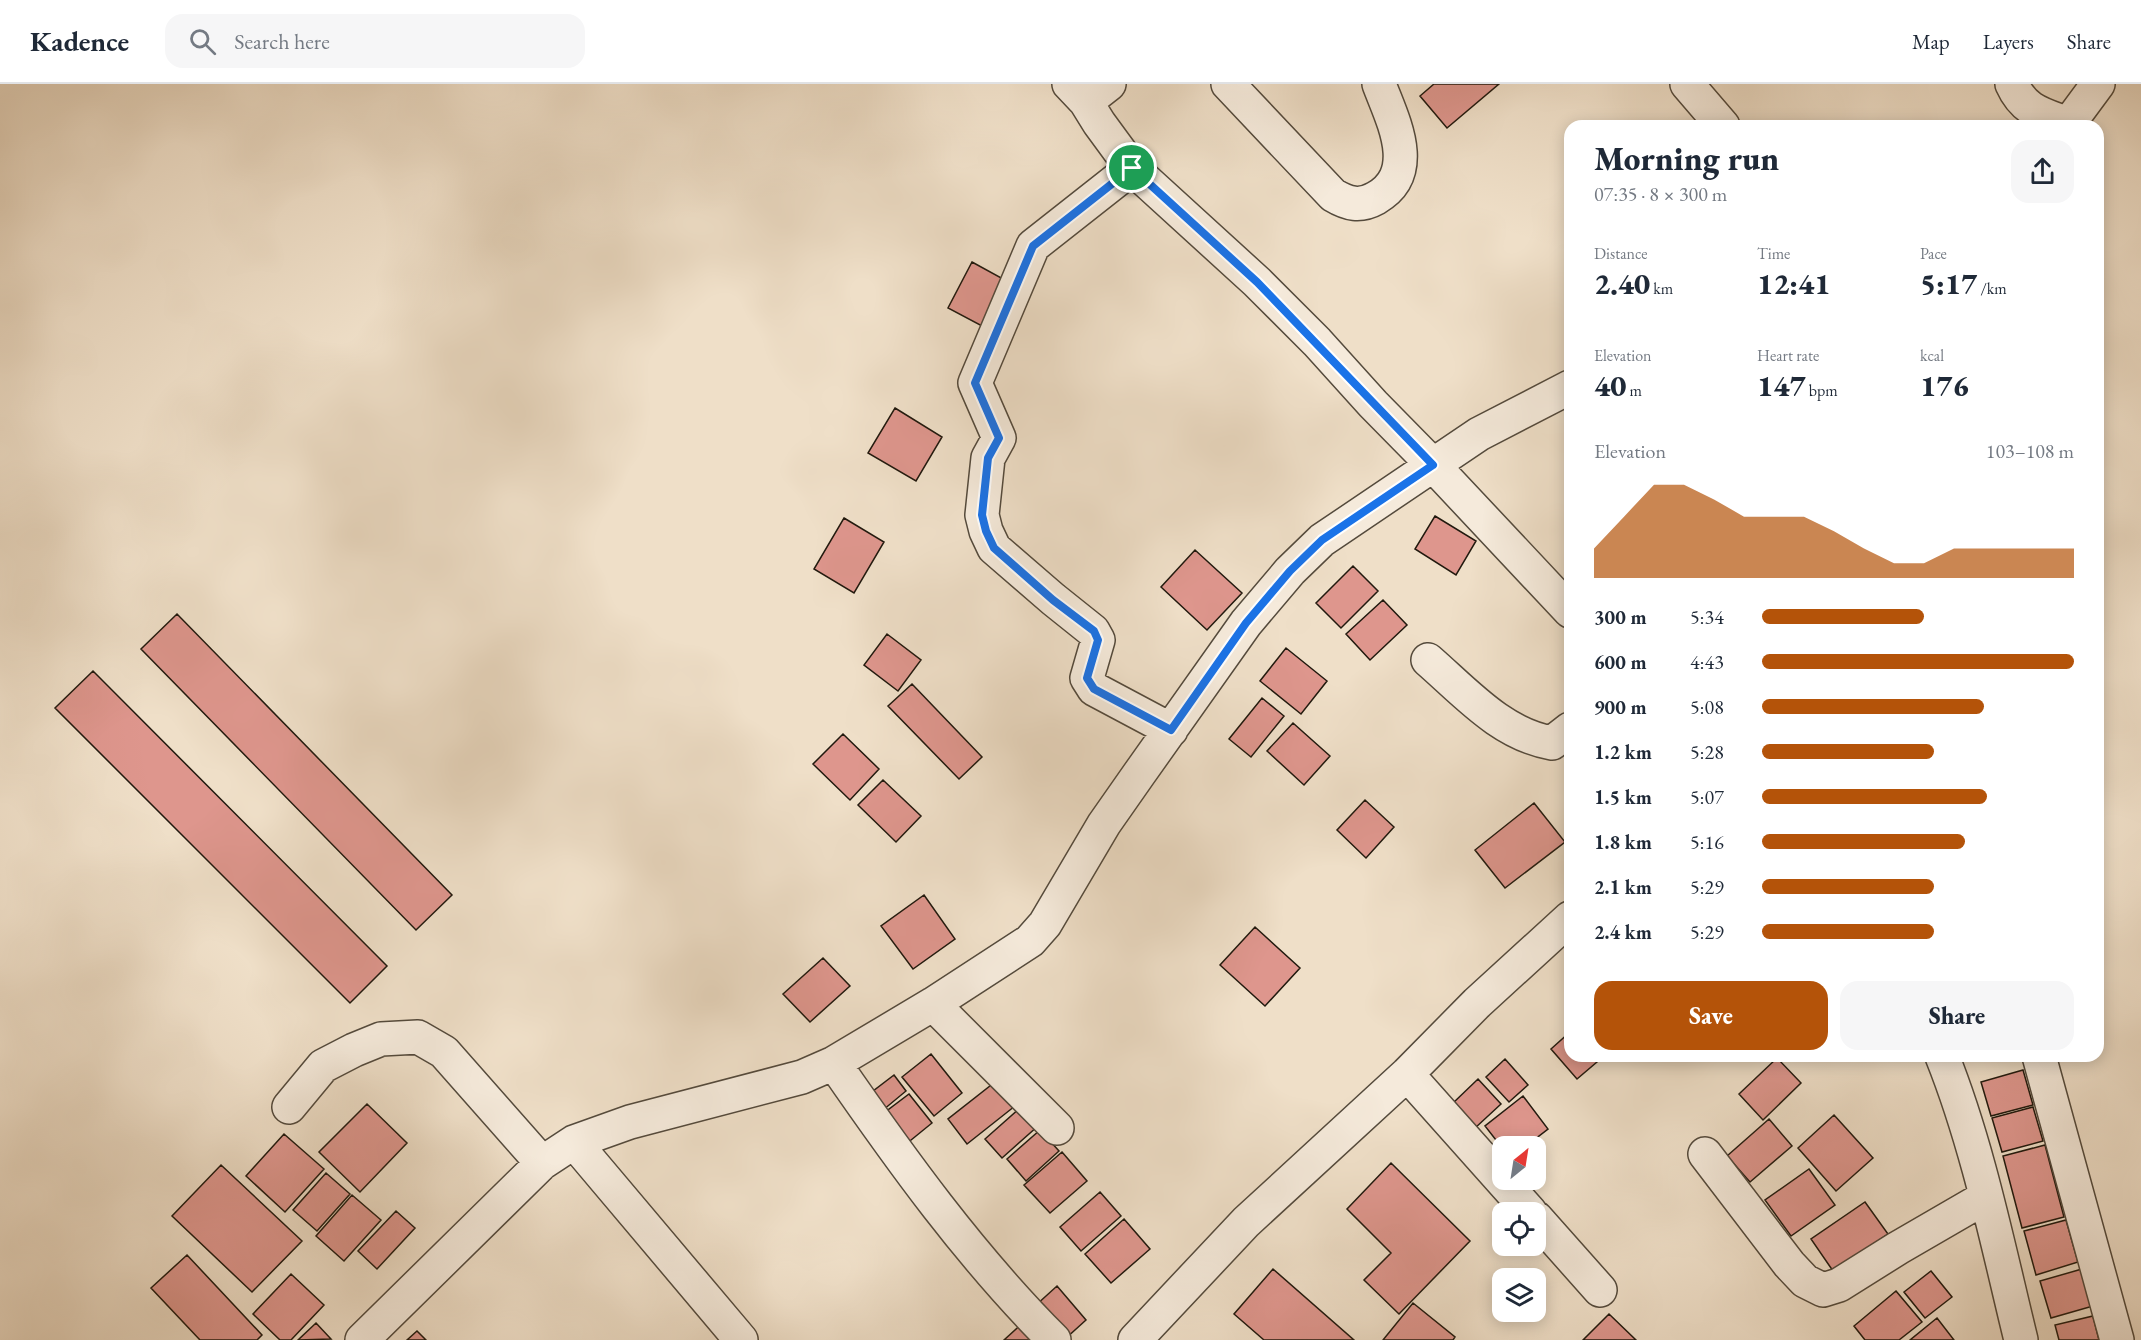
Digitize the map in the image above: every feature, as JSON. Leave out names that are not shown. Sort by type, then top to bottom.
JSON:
[{"type":"street","points":[[1228,84],[1333,195],[1346,203],[1359,204],[1376,198],[1383,192],[1396,177],[1401,162],[1398,130],[1379,84]]},
{"type":"street","points":[[1687,84],[1718,120]]},
{"type":"street","points":[[2012,84],[2027,107],[2056,120]]},
{"type":"street","points":[[2071,120],[2098,84]]},
{"type":"street","points":[[1088,90],[1099,123],[1132,168],[1265,289],[1564,605]]},
{"type":"street","points":[[1132,168],[1033,246],[997,328],[975,383],[999,438],[988,458],[982,515],[994,548],[1053,600],[1094,631],[1098,640],[1087,678],[1094,689],[1171,730]]},
{"type":"street","points":[[362,1340],[542,1162],[574,1142],[630,1122],[802,1077],[834,1063],[933,1004],[1030,941],[1045,924],[1104,825],[1246,623],[1290,571],[1322,540],[1479,434],[1564,390]]},
{"type":"street","points":[[1428,660],[1499,722],[1532,739],[1552,742],[1564,733]]},
{"type":"street","points":[[1135,1340],[1246,1222],[1407,1074],[1476,1003],[1564,923]]},
{"type":"street","points":[[933,1004],[1057,1128]]},
{"type":"street","points":[[289,1107],[323,1066],[381,1039],[418,1037],[444,1052],[542,1162]]},
{"type":"street","points":[[1944,1062],[1986,1197],[2021,1340]]},
{"type":"street","points":[[2041,1062],[2117,1340]]},
{"type":"street","points":[[834,1063],[933,1203],[1014,1300],[1054,1340]]},
{"type":"street","points":[[1407,1074],[1521,1202]]},
{"type":"street","points":[[574,1142],[741,1340]]},
{"type":"street","points":[[1705,1154],[1789,1264],[1805,1281],[1823,1290],[1839,1286],[1898,1248],[1986,1197]]},
{"type":"street","points":[[1546,1229],[1600,1290]]},
{"type":"building","points":[[1434,84],[1499,84],[1447,128],[1420,96]]},
{"type":"building","points":[[972,262],[1005,280],[982,326],[948,308]]},
{"type":"building","points":[[895,408],[942,437],[916,481],[868,453]]},
{"type":"building","points":[[1435,516],[1476,541],[1456,575],[1415,549]]},
{"type":"building","points":[[844,518],[884,542],[854,593],[814,569]]},
{"type":"building","points":[[1195,550],[1242,593],[1207,630],[1161,587]]},
{"type":"building","points":[[1353,566],[1378,591],[1341,628],[1316,603]]},
{"type":"building","points":[[1383,600],[1407,625],[1370,660],[1346,634]]},
{"type":"building","points":[[177,614],[452,895],[416,930],[141,649]]},
{"type":"building","points":[[887,634],[921,660],[898,691],[864,665]]},
{"type":"building","points":[[1286,648],[1327,681],[1301,714],[1260,681]]},
{"type":"building","points":[[93,671],[387,966],[350,1003],[55,708]]},
{"type":"building","points":[[912,684],[982,757],[959,779],[888,706]]},
{"type":"building","points":[[1262,698],[1284,716],[1251,757],[1229,739]]},
{"type":"building","points":[[1293,723],[1330,756],[1304,785],[1267,751]]},
{"type":"building","points":[[843,734],[879,769],[850,800],[813,764]]},
{"type":"building","points":[[883,780],[921,816],[896,842],[858,805]]},
{"type":"building","points":[[1365,800],[1394,827],[1366,858],[1337,830]]},
{"type":"building","points":[[1534,803],[1564,841],[1505,888],[1475,850]]},
{"type":"building","points":[[924,895],[955,939],[913,969],[881,926]]},
{"type":"building","points":[[1255,927],[1300,968],[1265,1006],[1220,965]]},
{"type":"building","points":[[823,958],[850,986],[810,1022],[783,994]]},
{"type":"building","points":[[1564,1037],[1564,1062],[1597,1062],[1577,1079],[1551,1049]]},
{"type":"building","points":[[931,1054],[962,1093],[934,1116],[902,1077]]},
{"type":"building","points":[[1505,1059],[1528,1085],[1509,1102],[1486,1077]]},
{"type":"building","points":[[1773,1062],[1781,1062],[1801,1083],[1763,1120],[1739,1094]]},
{"type":"building","points":[[2023,1070],[2033,1105],[1991,1116],[1981,1082]]},
{"type":"building","points":[[894,1075],[906,1091],[877,1115],[864,1098]]},
{"type":"building","points":[[1478,1079],[1501,1104],[1474,1129],[1452,1104]]},
{"type":"building","points":[[995,1082],[1015,1106],[967,1144],[948,1119]]},
{"type":"building","points":[[909,1094],[932,1123],[900,1149],[876,1119]]},
{"type":"building","points":[[1523,1096],[1548,1129],[1539,1136],[1493,1136],[1485,1126]]},
{"type":"building","points":[[367,1104],[407,1143],[360,1192],[319,1152]]},
{"type":"building","points":[[1021,1107],[1038,1126],[1002,1158],[985,1139]]},
{"type":"building","points":[[2033,1107],[2043,1141],[2002,1152],[1992,1118]]},
{"type":"building","points":[[1834,1115],[1873,1158],[1836,1191],[1798,1148]]},
{"type":"building","points":[[1769,1119],[1792,1146],[1750,1182],[1727,1156]]},
{"type":"building","points":[[1040,1130],[1059,1151],[1026,1181],[1007,1159]]},
{"type":"building","points":[[284,1134],[324,1169],[285,1212],[246,1176]]},
{"type":"building","points":[[2045,1145],[2064,1217],[2022,1228],[2003,1156]]},
{"type":"building","points":[[1062,1152],[1087,1181],[1050,1213],[1024,1185]]},
{"type":"building","points":[[1391,1163],[1470,1241],[1399,1314],[1364,1280],[1391,1253],[1347,1209]]},
{"type":"building","points":[[221,1165],[302,1241],[252,1292],[172,1216]]},
{"type":"building","points":[[1809,1169],[1835,1205],[1791,1236],[1765,1200]]},
{"type":"building","points":[[326,1173],[350,1194],[317,1231],[293,1210]]},
{"type":"building","points":[[1100,1192],[1121,1216],[1081,1251],[1060,1227]]},
{"type":"building","points":[[352,1195],[381,1220],[344,1261],[316,1236]]},
{"type":"building","points":[[1865,1202],[1888,1234],[1833,1271],[1811,1239]]},
{"type":"building","points":[[396,1211],[415,1228],[377,1269],[358,1251]]},
{"type":"building","points":[[1124,1219],[1150,1249],[1111,1283],[1085,1254]]},
{"type":"building","points":[[2066,1220],[2078,1262],[2036,1275],[2024,1231]]},
{"type":"building","points":[[187,1255],[262,1335],[257,1340],[200,1340],[151,1288]]},
{"type":"building","points":[[1273,1269],[1354,1340],[1264,1340],[1234,1314]]},
{"type":"building","points":[[2082,1269],[2093,1306],[2051,1318],[2040,1281]]},
{"type":"building","points":[[1931,1271],[1952,1297],[1925,1318],[1904,1292]]},
{"type":"building","points":[[291,1274],[324,1305],[291,1340],[280,1340],[253,1314]]},
{"type":"building","points":[[1057,1286],[1086,1320],[1065,1339],[1035,1306]]},
{"type":"building","points":[[1896,1291],[1922,1322],[1899,1340],[1865,1340],[1854,1326]]},
{"type":"building","points":[[1413,1303],[1455,1337],[1453,1340],[1383,1340]]},
{"type":"building","points":[[1609,1314],[1636,1340],[1583,1340]]},
{"type":"building","points":[[2093,1316],[2099,1340],[2059,1340],[2055,1325]]},
{"type":"building","points":[[1937,1318],[1954,1340],[1910,1340]]},
{"type":"building","points":[[1027,1319],[1046,1340],[1004,1340]]},
{"type":"building","points":[[316,1323],[331,1339],[298,1340]]},
{"type":"building","points":[[417,1331],[426,1340],[407,1340]]},
{"type":"route","points":[[1132,168],[1257,282],[1433,465],[1322,540],[1290,571],[1246,623],[1171,730],[1094,689],[1087,678],[1098,640],[1094,631],[1053,600],[994,548],[982,515],[988,458],[999,438],[975,383],[997,328],[1033,246],[1132,168]]}]
